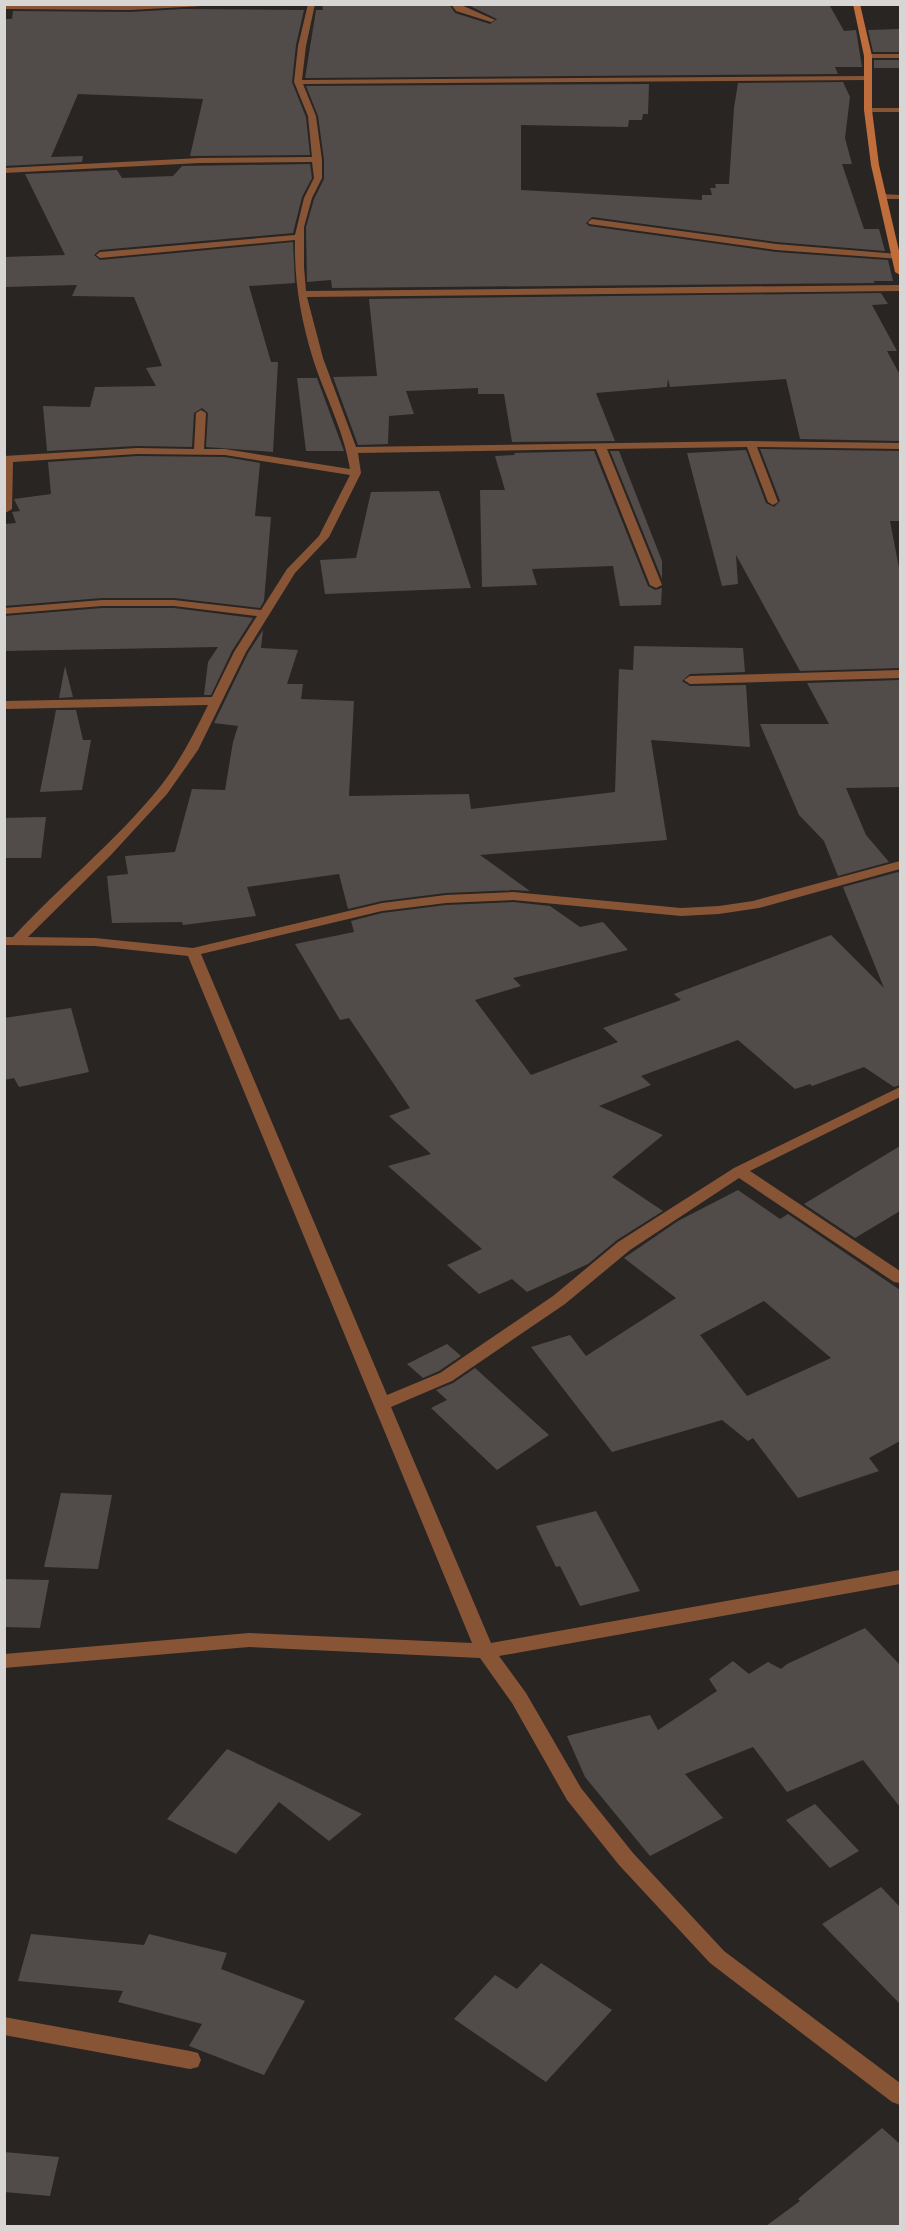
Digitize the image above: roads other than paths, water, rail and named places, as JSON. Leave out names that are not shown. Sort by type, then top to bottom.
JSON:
[{"type":"street","points":[[4,7],[39,5],[130,8],[235,4]]},
{"type":"street","points":[[11,940],[105,853],[162,791],[192,750],[240,652],[291,572],[324,537],[356,473],[352,450],[318,358],[302,294],[299,267],[300,237],[308,198],[318,178],[312,116],[298,82],[302,46],[312,4]]},
{"type":"street","points":[[454,4],[459,9],[491,20]]},
{"type":"street","points":[[856,4],[868,56],[868,110],[875,165],[900,272]]},
{"type":"street","points":[[868,56],[900,56]]},
{"type":"street","points":[[298,82],[867,78]]},
{"type":"street","points":[[868,110],[900,110]]},
{"type":"street","points":[[4,171],[182,160],[263,158],[318,160]]},
{"type":"street","points":[[882,197],[900,197]]},
{"type":"street","points":[[592,222],[776,248],[898,257]]},
{"type":"street","points":[[100,255],[300,237]]},
{"type":"street","points":[[302,294],[900,288]]},
{"type":"street","points":[[199,451],[201,413]]},
{"type":"street","points":[[352,450],[751,444],[900,446]]},
{"type":"street","points":[[751,444],[773,502]]},
{"type":"street","points":[[601,448],[656,585]]},
{"type":"street","points":[[7,509],[6,459],[199,451],[264,456],[356,473]]},
{"type":"street","points":[[4,611],[102,603],[174,603],[265,614]]},
{"type":"street","points":[[690,680],[900,674]]},
{"type":"street","points":[[4,705],[215,701]]},
{"type":"street","points":[[11,940],[95,942],[193,952],[382,907],[446,899],[513,896],[681,912],[719,910],[754,905],[900,865]]},
{"type":"street","points":[[193,952],[485,1651],[519,1698],[574,1794],[626,1859],[694,1932],[717,1956],[900,2095]]},
{"type":"street","points":[[382,1404],[446,1377],[559,1300],[624,1246],[739,1171],[900,1091]]},
{"type":"street","points":[[739,1171],[900,1278]]},
{"type":"street","points":[[4,1661],[249,1640],[485,1651],[900,1577]]},
{"type":"street","points":[[4,2026],[190,2060]]}]
